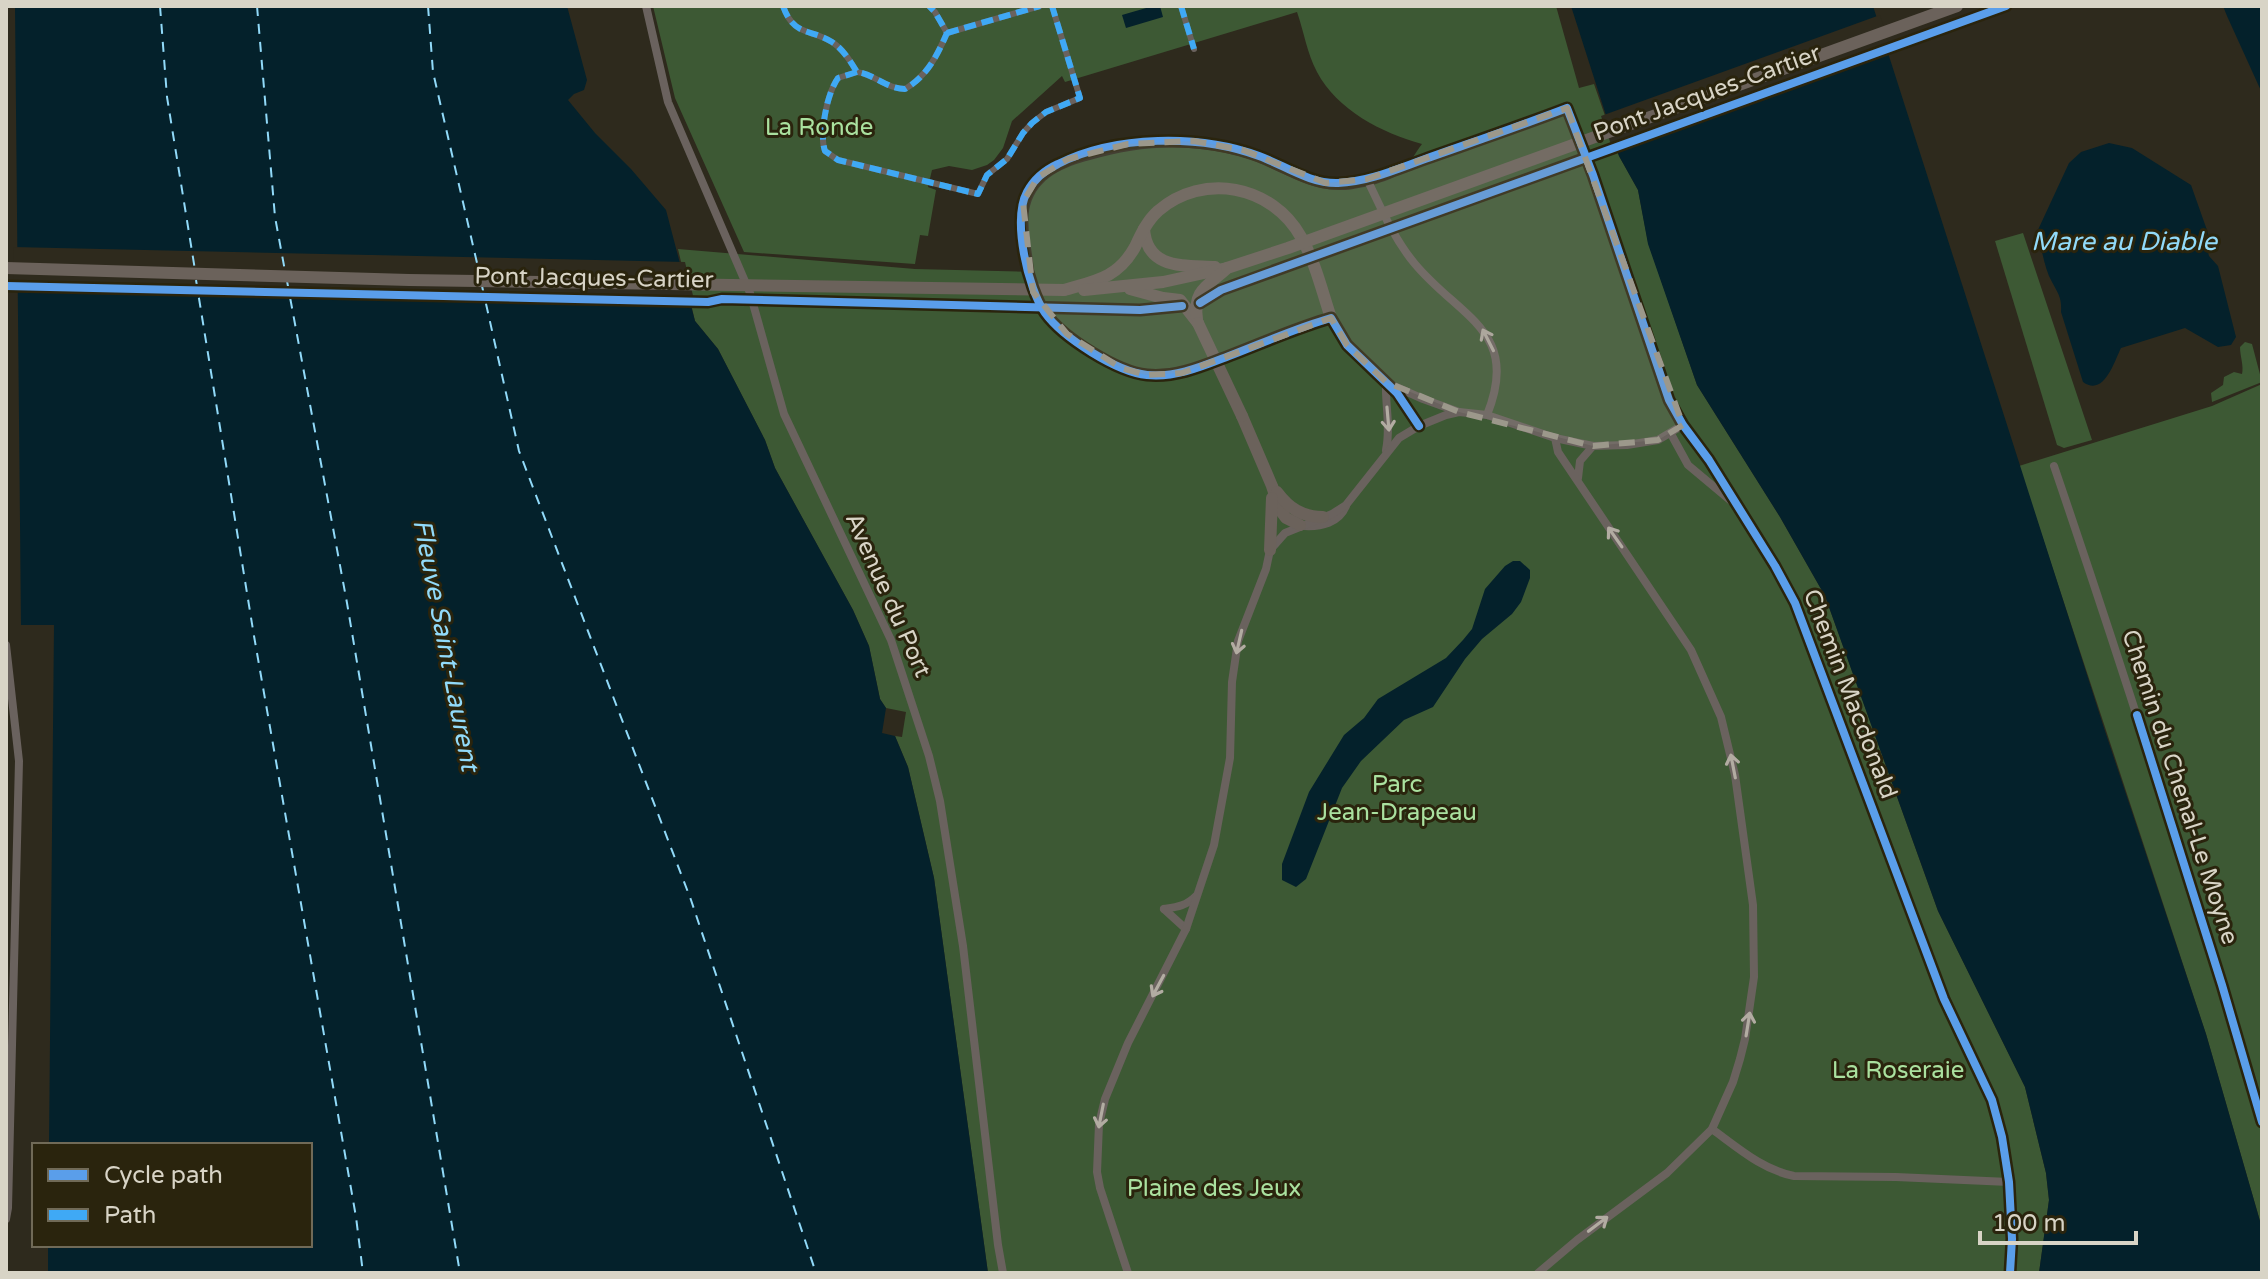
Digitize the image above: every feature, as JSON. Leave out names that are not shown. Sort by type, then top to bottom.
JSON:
[{"type":"main road","name":"Pont Jacques-Cartier","points":[[6,268],[409,280],[1064,290],[1123,287],[1227,268],[1288,248],[1957,6]]},
{"type":"main road","points":[[1064,290],[1115,272],[1132,252],[1144,229],[1171,202],[1183,195],[1207,189],[1232,188],[1263,199],[1282,213],[1301,237],[1331,318]]},
{"type":"main road","points":[[1144,229],[1149,249],[1161,261],[1227,268]]},
{"type":"main road","points":[[1198,323],[1197,297],[1227,268]]},
{"type":"main road","points":[[1123,287],[1180,300],[1198,323],[1242,416],[1280,510],[1286,518],[1300,525]]},
{"type":"main road","points":[[1272,486],[1285,502],[1303,515],[1323,517]]},
{"type":"main road","points":[[1270,550],[1272,486]]},
{"type":"street","name":"Avenue du Port","points":[[646,6],[668,102],[750,293],[784,414],[891,640],[929,756],[940,801],[963,946],[1003,1273]]},
{"type":"street","points":[[783,6],[795,26],[834,43],[857,72]]},
{"type":"street","points":[[929,6],[947,33]]},
{"type":"street","points":[[1040,6],[947,33],[923,75],[905,89],[897,89],[864,73],[838,78],[829,93],[823,140],[825,151],[838,160],[978,194],[987,175],[1007,159],[1032,123],[1046,112],[1080,98],[1052,6]]},
{"type":"street","points":[[1181,6],[1194,49]]},
{"type":"street","name":"Chemin Macdonald","points":[[1367,179],[1567,108],[1593,175],[1669,400],[1775,566],[1800,613],[1944,999],[1987,1086],[2002,1137],[2009,1182],[2010,1273]]},
{"type":"street","points":[[1419,426],[1397,393],[1347,345],[1331,318],[1182,373],[1146,375],[1121,368],[1059,328],[1038,302],[1024,255],[1023,202],[1033,183],[1056,164],[1104,149],[1150,141],[1194,141],[1243,150],[1326,183],[1367,179],[1406,253],[1429,280],[1490,338],[1498,375],[1496,392],[1487,415]]},
{"type":"street","points":[[1386,382],[1459,412],[1487,415],[1555,438],[1593,446],[1651,442],[1683,425]]},
{"type":"street","points":[[1385,455],[1389,427],[1386,382]]},
{"type":"street","points":[[1300,525],[1328,524],[1343,514],[1346,505],[1399,438],[1419,426],[1459,412]]},
{"type":"street","name":"Chemin Macdonald","points":[[1671,434],[1688,465],[1737,507]]},
{"type":"street","points":[[1538,1273],[1667,1173],[1712,1129],[1740,1059],[1754,977],[1753,905],[1729,744],[1713,697],[1691,650],[1558,452],[1555,438]]},
{"type":"street","points":[[1578,478],[1580,461],[1593,446]]},
{"type":"street","points":[[1695,471],[1709,460]]},
{"type":"street","name":"Chemin du Chenal-Le Moyne","points":[[2054,466],[2137,715],[2262,1122]]},
{"type":"street","points":[[1128,1273],[1097,1172],[1099,1124],[1105,1099],[1128,1043],[1186,929],[1214,845],[1230,758],[1232,682],[1238,641],[1266,569],[1270,550],[1285,533],[1346,505]]},
{"type":"street","points":[[6,645],[19,761],[6,1219]]},
{"type":"street","points":[[1186,929],[1164,909],[1190,903],[1199,893]]},
{"type":"street","points":[[1712,1129],[1758,1162],[1794,1176],[2009,1182]]},
{"type":"highlighted area","points":[[1567,108],[1683,425],[1658,440],[1593,446],[1459,412],[1386,382],[1347,345],[1331,318],[1182,373],[1146,375],[1121,368],[1067,334],[1033,292],[1023,202],[1038,177],[1068,159],[1128,144],[1194,141],[1243,150],[1326,183],[1367,179]]},
{"type":"green space","name":"Parc Jean-Drapeau","points":[[653,6],[1556,6],[1579,88],[1594,84],[1619,156],[1638,190],[1648,242],[1697,385],[1780,517],[1825,596],[1938,911],[2025,1087],[2046,1173],[2049,1200],[2039,1273],[988,1273],[934,878],[908,767],[895,736],[902,737],[906,712],[886,708],[880,699],[869,646],[853,610],[775,468],[765,440],[718,349],[695,321],[678,249],[915,269],[1034,272],[1028,222],[1034,196],[1053,175],[1080,163],[1127,151],[1202,149],[1252,160],[1316,187],[1343,190],[1373,185],[1395,176],[1406,167],[1422,144],[1376,126],[1336,98],[1317,72],[1297,12],[1065,82],[1062,76],[1012,121],[1003,148],[994,160],[972,170],[949,166],[932,170],[928,187],[936,190],[928,236],[920,235],[915,264],[744,252],[675,98]]},
{"type":"green space","points":[[2023,233],[2092,440],[2064,448],[2057,445],[1995,241]]},
{"type":"green space","points":[[2245,342],[2252,344],[2262,382],[2212,402],[2211,393],[2223,385],[2224,377],[2234,372],[2242,374],[2240,347]]},
{"type":"green space","points":[[2262,384],[2262,1228],[2206,1034],[2019,466],[2212,406]]},
{"type":"water","name":"Fleuve Saint-Laurent","points":[[15,6],[567,6],[587,80],[584,90],[568,100],[666,210],[695,321],[718,349],[765,440],[775,468],[853,610],[869,646],[880,699],[886,708],[882,733],[895,736],[908,767],[934,878],[988,1273],[48,1273],[48,1247],[312,1247],[312,1143],[49,1143],[54,625],[21,625]]},
{"type":"water","points":[[1160,6],[1163,17],[1126,28],[1122,15]]},
{"type":"water","points":[[1571,6],[1873,6],[2104,728],[2206,1034],[2262,1228],[2262,1273],[2039,1273],[2049,1200],[2046,1173],[2025,1087],[1938,911],[1825,596],[1780,517],[1697,385],[1648,244],[1638,190],[1619,156]]},
{"type":"water","points":[[2223,6],[2262,6],[2262,93],[2227,16]]},
{"type":"water","name":"Mare au Diable","points":[[2109,143],[2132,148],[2191,185],[2208,233],[2206,245],[2209,256],[2218,266],[2236,337],[2231,345],[2218,347],[2185,328],[2121,348],[2102,382],[2090,385],[2083,382],[2037,232],[2069,163],[2081,152]]},
{"type":"water","points":[[1513,561],[1520,561],[1530,570],[1521,602],[1465,659],[1433,707],[1404,720],[1361,761],[1342,788],[1306,879],[1296,887],[1282,880],[1282,864],[1309,792],[1344,735],[1364,718],[1378,699],[1446,658],[1472,629],[1485,589]]},
{"type":"pier","points":[[1880,15],[1891,50],[1613,150],[1601,116]]},
{"type":"pier","points":[[13,247],[685,262],[695,304],[499,302],[496,299],[14,288]]},
{"type":"ferry route","points":[[160,6],[167,97],[195,270]]},
{"type":"ferry route","points":[[257,6],[275,217],[285,271]]},
{"type":"ferry route","points":[[428,6],[433,72],[480,276]]},
{"type":"ferry route","points":[[196,280],[363,1273]]},
{"type":"ferry route","points":[[287,281],[347,603],[460,1273]]},
{"type":"ferry route","points":[[482,286],[519,451],[691,900],[816,1273]]},
{"type":"marked path","points":[[783,6],[792,23],[836,45],[857,72],[892,87],[905,89],[930,65],[947,33],[929,6]]},
{"type":"marked path","points":[[947,33],[1040,6]]},
{"type":"marked path","points":[[857,72],[838,78],[830,93],[824,124],[825,151],[838,160],[978,194],[987,175],[1007,159],[1032,123],[1046,112],[1080,98],[1052,6]]},
{"type":"marked path","points":[[1181,6],[1194,49]]},
{"type":"cycle path","points":[[1200,303],[1221,290],[2006,6]]},
{"type":"cycle path","points":[[1419,426],[1397,393],[1347,345],[1331,318],[1179,373],[1147,375],[1106,361],[1064,333],[1039,302],[1028,272],[1022,236],[1023,204],[1030,187],[1049,169],[1081,154],[1105,147],[1158,141],[1185,141],[1236,149],[1317,180],[1349,182],[1393,171],[1567,108],[1593,175],[1669,400],[1775,566],[1795,603],[1944,999],[1992,1100],[2009,1182],[2010,1273]]},
{"type":"cycle path","points":[[6,286],[1140,310],[1182,306]]},
{"type":"cycle path","points":[[2137,715],[2262,1122]]},
{"type":"park label","name":"La Ronde","points":[[819,127]]},
{"type":"park label","name":"La Roseraie","points":[[1898,1070]]},
{"type":"park label","name":"Plaine des Jeux","points":[[1214,1188]]}]
